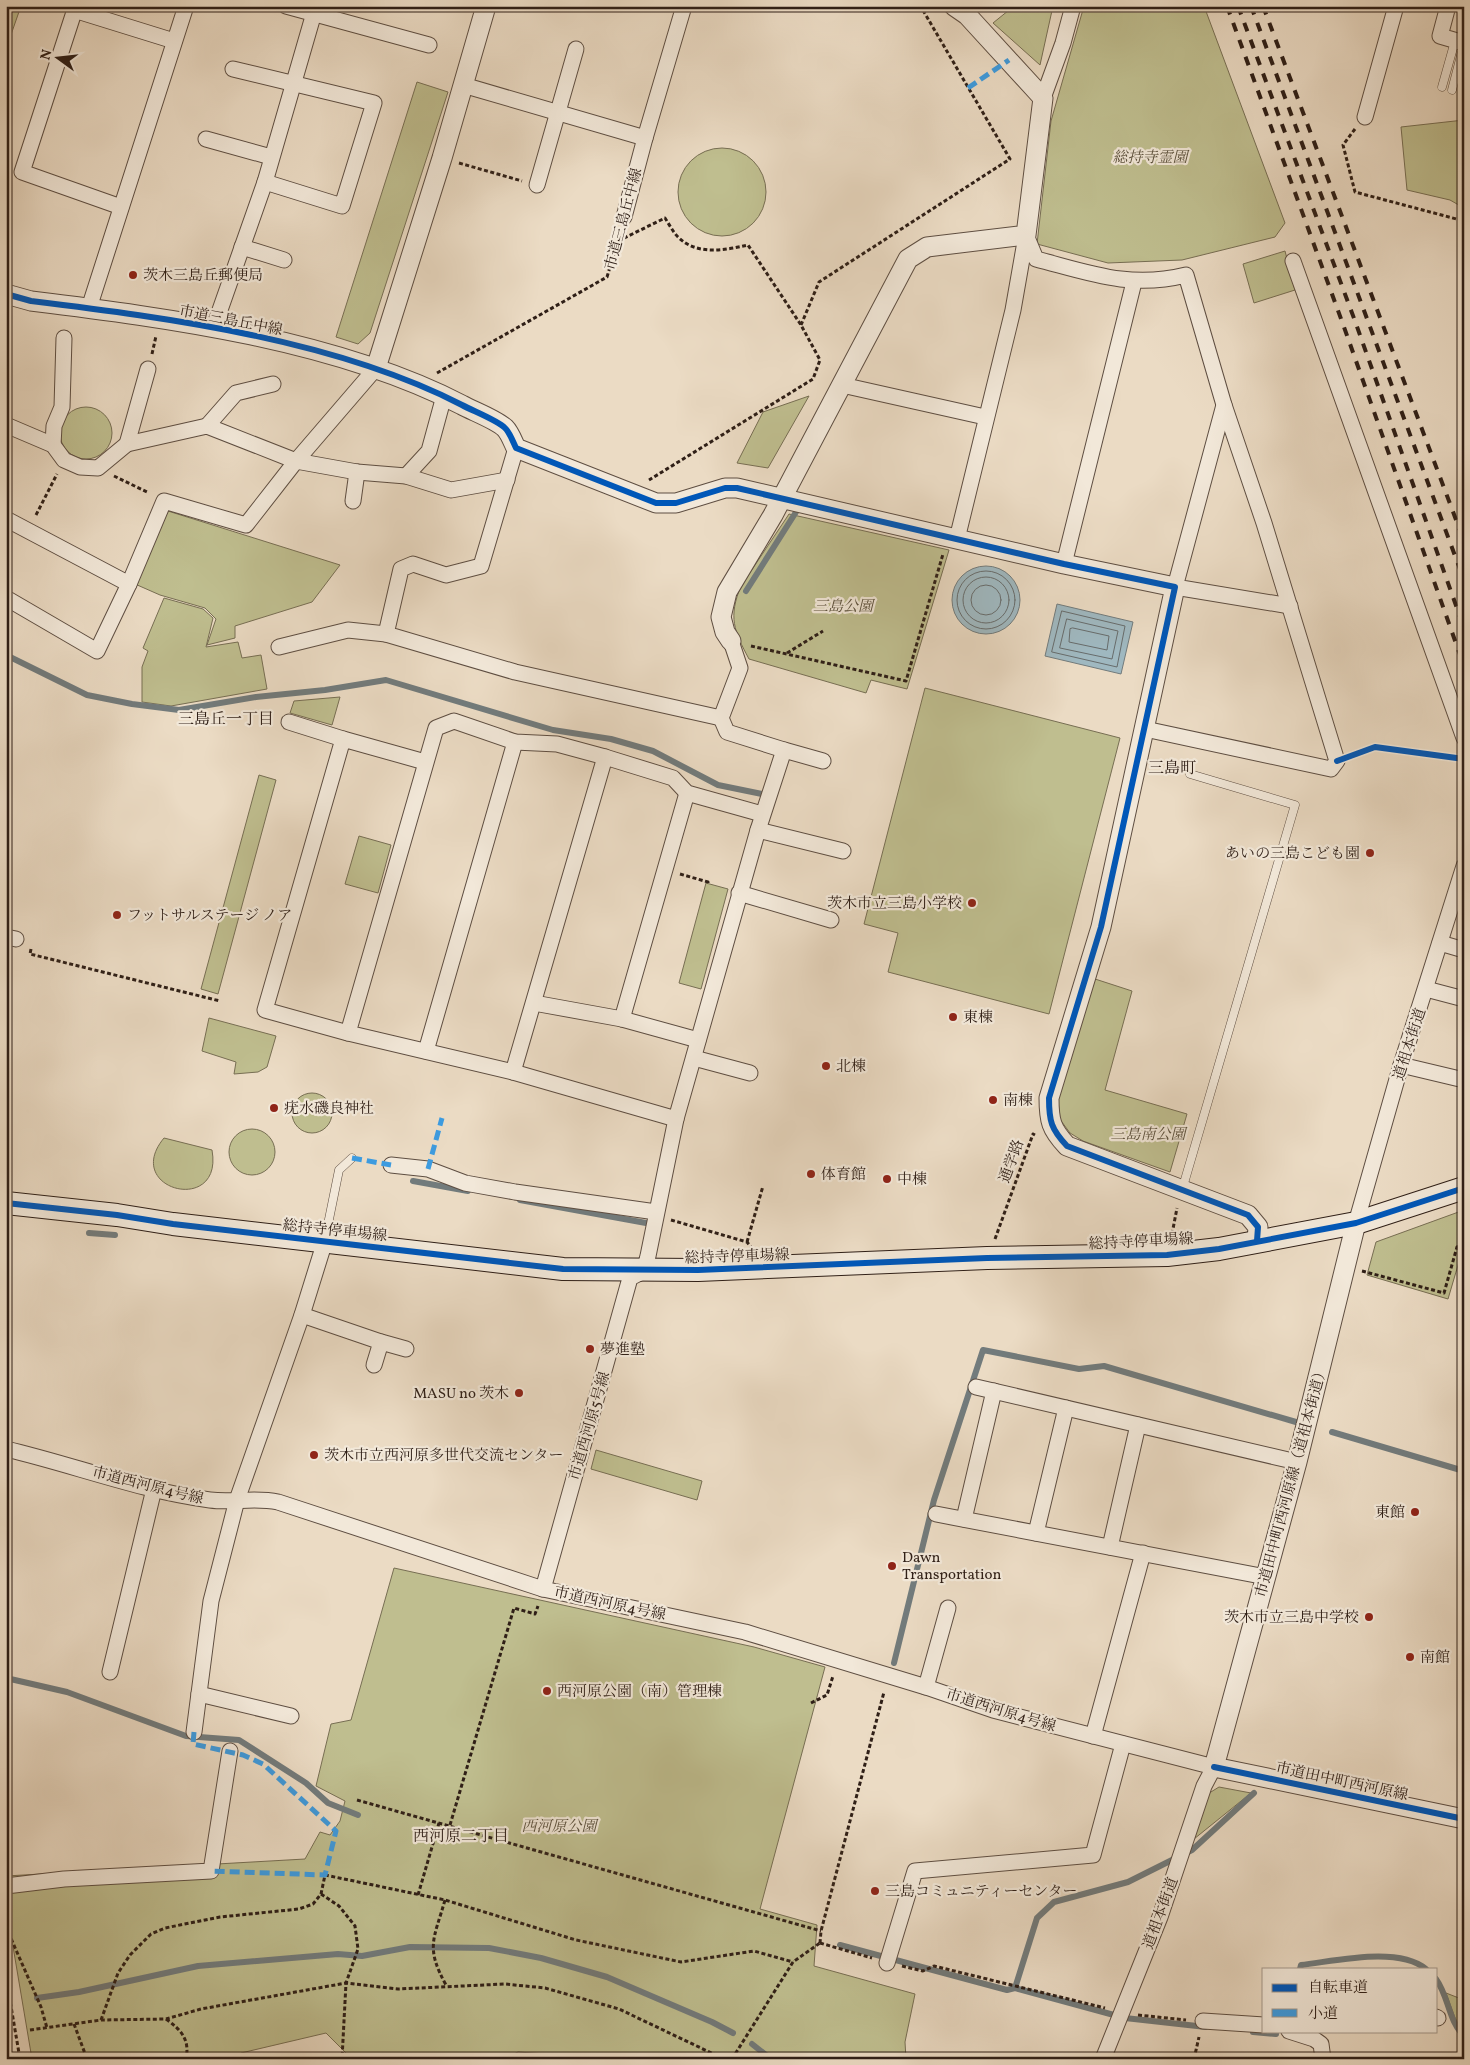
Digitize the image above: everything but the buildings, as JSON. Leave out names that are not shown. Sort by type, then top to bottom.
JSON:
[{"type":"main road","name":"総持寺停車場線","points":[[6,1203],[563,1269],[644,1270],[988,1258],[1167,1255],[1219,1249],[1356,1222],[1464,1188]]},
{"type":"street","points":[[89,308],[186,6]]},
{"type":"street","points":[[286,6],[315,11],[429,45]]},
{"type":"street","points":[[6,598],[97,651],[129,584],[164,501],[246,524],[296,461],[376,368],[442,158],[486,6]]},
{"type":"street","name":"市道三島丘中線","points":[[624,217],[684,6]]},
{"type":"street","points":[[952,538],[1013,310],[1026,235],[1043,98],[1063,43],[1073,6]]},
{"type":"street","points":[[1365,117],[1396,6]]},
{"type":"street","points":[[1448,6],[1440,36],[1461,43]]},
{"type":"street","points":[[121,207],[22,172],[75,8],[174,41]]},
{"type":"street","points":[[962,9],[1043,98]]},
{"type":"street","points":[[214,327],[265,182],[315,11]]},
{"type":"street","points":[[538,185],[576,49]]},
{"type":"street","points":[[233,69],[374,103],[342,206],[265,182]]},
{"type":"street","points":[[463,85],[645,138]]},
{"type":"street","points":[[206,138],[271,157]]},
{"type":"street","points":[[1026,235],[1036,259],[1117,280],[1134,282],[1169,279],[1186,275],[1224,405],[1290,606],[1337,761],[1331,769],[1145,730]]},
{"type":"street","points":[[822,761],[727,732],[721,718],[740,668],[731,642],[722,624],[721,616],[724,599],[842,385],[908,259],[927,247],[1026,235]]},
{"type":"street","points":[[242,247],[284,260]]},
{"type":"street","points":[[1293,261],[1464,738]]},
{"type":"street","points":[[1064,564],[1134,282]]},
{"type":"street","name":"市道三島丘中線","points":[[6,294],[31,300],[214,327],[300,346],[376,368],[417,385]]},
{"type":"street","points":[[53,445],[54,426],[62,407],[64,338]]},
{"type":"street","points":[[127,444],[148,369]]},
{"type":"street","points":[[206,426],[236,393],[274,384]]},
{"type":"street","points":[[417,385],[444,396],[505,428],[516,448],[627,494],[656,503],[676,503],[725,488],[737,488],[1064,564],[1175,587],[1290,606]]},
{"type":"street","points":[[842,385],[985,417]]},
{"type":"street","points":[[406,476],[429,451],[444,396]]},
{"type":"street","points":[[1224,405],[1175,587],[1101,927],[1049,1098],[1049,1118],[1055,1134],[1067,1146],[1175,1197],[1248,1215],[1258,1226],[1257,1241]]},
{"type":"street","points":[[6,425],[53,445],[64,460],[80,467],[98,468],[127,444],[206,426],[296,461],[357,472],[406,476],[451,490],[506,480]]},
{"type":"street","points":[[386,634],[390,608],[401,569],[412,564],[446,575],[481,566],[516,448]]},
{"type":"street","points":[[353,500],[357,472]]},
{"type":"street","points":[[6,519],[129,584]]},
{"type":"street","points":[[279,646],[348,630],[386,634],[515,672],[721,718]]},
{"type":"street","points":[[348,1033],[436,728],[454,720],[515,742],[557,744],[673,778],[687,793],[762,814]]},
{"type":"street","points":[[289,722],[426,762]]},
{"type":"street","points":[[343,739],[265,1010],[348,1033],[513,1072],[676,1119]]},
{"type":"street","points":[[426,1051],[515,742]]},
{"type":"street","points":[[644,1270],[676,1119],[762,814],[770,796],[784,750]]},
{"type":"street","points":[[513,1072],[605,757]]},
{"type":"street","points":[[622,1019],[687,793]]},
{"type":"street","points":[[758,830],[843,852]]},
{"type":"street","name":"道祖本街道","points":[[1356,1222],[1401,1065],[1464,866]]},
{"type":"street","points":[[739,893],[831,920]]},
{"type":"street","points":[[1440,944],[1464,950]]},
{"type":"street","points":[[1426,989],[1464,999]]},
{"type":"street","points":[[534,1003],[622,1019],[698,1040]]},
{"type":"street","points":[[694,1058],[750,1073]]},
{"type":"street","points":[[1401,1065],[1464,1080]]},
{"type":"street","points":[[391,1165],[428,1169],[465,1183],[656,1212]]},
{"type":"street","name":"市道田中町西河原線（道祖本街道）","points":[[1214,1767],[1297,1462],[1347,1266],[1356,1222]]},
{"type":"street","points":[[194,1732],[211,1601],[237,1500],[302,1315],[325,1241]]},
{"type":"street","name":"市道西河原5号線","points":[[543,1589],[630,1278],[644,1270]]},
{"type":"street","points":[[302,1315],[406,1349]]},
{"type":"street","points":[[374,1364],[381,1342]]},
{"type":"street","points":[[976,1387],[1297,1462]]},
{"type":"street","points":[[964,1519],[994,1392]]},
{"type":"street","points":[[1036,1533],[1066,1408]]},
{"type":"street","points":[[1110,1547],[1138,1425]]},
{"type":"street","name":"市道西河原4号線","points":[[6,1449],[154,1489],[211,1500],[264,1499],[278,1502],[543,1589],[745,1632],[926,1687],[993,1710],[1214,1767]]},
{"type":"street","points":[[110,1672],[154,1489]]},
{"type":"street","points":[[936,1514],[1266,1577]]},
{"type":"street","points":[[1093,1736],[1143,1553]]},
{"type":"street","points":[[926,1687],[948,1608]]},
{"type":"street","points":[[199,1694],[290,1716]]},
{"type":"street","points":[[887,1963],[915,1871],[1093,1856],[1122,1744]]},
{"type":"street","points":[[6,1886],[64,1879],[212,1871],[230,1751]]},
{"type":"street","name":"道祖本街道","points":[[1103,2059],[1160,1917],[1204,1786],[1214,1767]]},
{"type":"street","name":"市道田中町西河原線","points":[[1214,1767],[1464,1819]]},
{"type":"street","points":[[1202,2026],[1262,2025]]},
{"type":"street","points":[[1292,2032],[1314,2039],[1321,2044],[1324,2059]]},
{"type":"lane","points":[[1442,88],[1461,43]]},
{"type":"lane","points":[[1452,90],[1461,43]]},
{"type":"lane","points":[[1175,1197],[1295,805],[1190,774]]},
{"type":"lane","points":[[325,1241],[339,1170],[352,1158]]},
{"type":"path","points":[[801,325],[819,282],[1010,160],[924,12],[925,6]]},
{"type":"path","points":[[1365,117],[1343,145],[1355,192],[1464,221]]},
{"type":"path","points":[[442,158],[538,185]]},
{"type":"path","points":[[618,241],[665,218],[678,238],[700,249],[722,251],[748,245],[801,325],[820,360],[814,378],[627,494]]},
{"type":"path","points":[[148,369],[160,320]]},
{"type":"path","points":[[28,531],[64,460]]},
{"type":"path","points":[[98,468],[164,501]]},
{"type":"path","points":[[731,642],[906,681],[952,538]]},
{"type":"path","points":[[786,653],[823,631]]},
{"type":"path","points":[[665,870],[708,882],[708,884]]},
{"type":"path","points":[[11,938],[32,943],[30,954],[220,1001]]},
{"type":"path","points":[[762,1267],[748,1242],[763,1186]]},
{"type":"path","points":[[1167,1255],[1178,1206],[1175,1197]]},
{"type":"path","points":[[656,1212],[659,1216],[748,1242]]},
{"type":"path","points":[[1347,1266],[1444,1294],[1457,1247],[1464,1244]]},
{"type":"path","points":[[450,1825],[514,1608],[535,1614],[543,1589]]},
{"type":"path","points":[[811,1703],[827,1695],[837,1661]]},
{"type":"path","points":[[820,1943],[820,1931],[888,1677]]},
{"type":"path","points":[[357,1800],[820,1931]]},
{"type":"path","points":[[418,1895],[439,1823]]},
{"type":"path","points":[[102,2020],[118,1973],[140,1944],[157,1930],[220,1917],[299,1910],[313,1904],[321,1894],[326,1875],[445,1900],[576,1940],[682,1962],[754,1951],[793,1962]]},
{"type":"path","points":[[321,1894],[339,1906],[355,1926],[358,1949],[346,1983],[342,2059]]},
{"type":"path","points":[[445,1900],[435,1933],[432,1951],[436,1968],[446,1985]]},
{"type":"path","points":[[6,1927],[41,2007],[47,2028]]},
{"type":"path","points":[[820,1943],[887,1963],[923,1971],[934,1966],[1119,2017],[1202,2026],[1194,2059]]},
{"type":"path","points":[[732,2059],[793,1962],[820,1943]]},
{"type":"path","points":[[6,1977],[20,2059]]},
{"type":"path","points":[[30,2030],[102,2020],[166,2019],[201,2008],[346,1983],[398,1989],[446,1985],[505,1984],[545,1988],[619,2009],[724,2059]]},
{"type":"path","points":[[166,2019],[179,2028],[188,2042],[186,2059]]},
{"type":"path","points":[[74,2024],[87,2059]]},
{"type":"green space","points":[[6,6],[21,6],[6,49]]},
{"type":"green space","points":[[1014,6],[1053,6],[1040,65],[993,23]]},
{"type":"green space","name":"総持寺霊園","points":[[1084,6],[1204,6],[1285,223],[1275,237],[1182,260],[1108,263],[1037,244],[1051,121]]},
{"type":"green space","points":[[417,82],[448,92],[370,333],[358,344],[336,337]]},
{"type":"green space","points":[[1464,120],[1464,208],[1450,200],[1407,190],[1401,127]]},
{"type":"green space","points":[[722,148],[739,152],[753,161],[762,175],[766,192],[762,209],[753,223],[739,232],[722,236],[705,232],[691,223],[682,209],[678,192],[682,175],[691,161],[705,152]]},
{"type":"green space","points":[[1285,251],[1295,290],[1254,303],[1243,264]]},
{"type":"green space","points":[[809,396],[768,468],[737,463],[763,412]]},
{"type":"green space","points":[[86,407],[100,411],[108,419],[112,433],[108,447],[100,455],[86,459],[72,455],[64,447],[60,433],[64,419],[72,411]]},
{"type":"green space","points":[[168,511],[340,565],[312,602],[235,626],[235,638],[207,645],[216,619],[205,608],[160,595],[135,584]]},
{"type":"green space","name":"三島公園","points":[[789,514],[949,550],[907,689],[871,680],[866,693],[749,659],[734,624],[737,597],[741,586]]},
{"type":"green space","points":[[164,598],[203,609],[213,618],[206,647],[238,642],[242,658],[261,655],[267,689],[171,706],[142,702],[142,667],[148,651],[143,648]]},
{"type":"green space","points":[[925,688],[1120,738],[1049,1014],[888,972],[898,933],[864,924]]},
{"type":"green space","points":[[340,697],[332,725],[290,713],[294,701]]},
{"type":"green space","points":[[259,775],[276,780],[218,994],[201,989]]},
{"type":"green space","points":[[359,836],[391,845],[378,893],[345,884]]},
{"type":"green space","points":[[706,883],[728,889],[701,989],[679,983]]},
{"type":"green space","name":"三島南公園","points":[[1092,978],[1132,991],[1105,1090],[1187,1114],[1170,1172],[1083,1141],[1070,1133],[1056,1114],[1057,1097]]},
{"type":"green space","points":[[209,1018],[276,1036],[267,1067],[258,1072],[234,1074],[236,1062],[202,1051]]},
{"type":"green space","points":[[312,1093],[323,1096],[329,1102],[332,1113],[329,1124],[323,1130],[312,1133],[301,1130],[295,1124],[292,1113],[295,1102],[301,1096]]},
{"type":"green space","points":[[252,1129],[265,1133],[271,1139],[275,1152],[271,1165],[265,1171],[252,1175],[239,1171],[233,1165],[229,1152],[233,1139],[239,1133]]},
{"type":"green space","points":[[164,1138],[212,1150],[212,1171],[204,1183],[191,1189],[176,1188],[163,1182],[155,1171],[154,1156]]},
{"type":"green space","points":[[1464,1210],[1464,1245],[1448,1299],[1367,1275],[1376,1242]]},
{"type":"green space","points":[[596,1450],[702,1481],[697,1500],[591,1469]]},
{"type":"green space","name":"西河原公園","points":[[394,1568],[754,1647],[825,1667],[760,1909],[817,1925],[814,1966],[915,1994],[905,2042],[906,2059],[579,2059],[575,2056],[518,2052],[504,2059],[352,2059],[326,2033],[241,2053],[238,2059],[32,2059],[6,1905],[6,1876],[305,1859],[320,1832],[330,1835],[340,1821],[345,1801],[316,1786],[331,1724],[351,1720]]},
{"type":"green space","points":[[1219,1787],[1251,1793],[1194,1839],[1206,1795]]},
{"type":"green space","points":[[1446,1993],[1464,2000],[1464,2032],[1458,2026]]},
{"type":"water","points":[[986,566],[999,569],[1010,576],[1017,587],[1020,600],[1017,613],[1010,624],[999,631],[986,634],[973,631],[962,624],[955,613],[952,600],[955,587],[962,576],[973,569]]},
{"type":"water","points":[[1057,604],[1133,622],[1121,674],[1045,656]]},
{"type":"waterway","points":[[746,591],[796,512]]},
{"type":"waterway","points":[[6,655],[87,695],[132,704],[179,710],[256,697],[325,690],[386,680],[553,730],[611,739],[653,751],[718,785],[762,794]]},
{"type":"waterway","points":[[413,1181],[468,1191]]},
{"type":"waterway","points":[[520,1200],[646,1223]]},
{"type":"waterway","points":[[89,1233],[115,1235]]},
{"type":"waterway","points":[[894,1663],[934,1500],[983,1350],[1079,1369],[1104,1366],[1296,1422]]},
{"type":"waterway","points":[[1332,1432],[1464,1471]]},
{"type":"waterway","points":[[6,1678],[67,1692],[186,1736],[239,1740],[306,1783],[328,1803],[358,1815]]},
{"type":"waterway","points":[[1015,1988],[1037,1918],[1054,1902],[1128,1882],[1192,1850],[1254,1793]]},
{"type":"waterway","points":[[840,1945],[1007,1990],[1015,1988],[1125,2018],[1206,2027]]},
{"type":"waterway","points":[[37,1998],[79,1992],[198,1966],[338,1954],[362,1956],[410,1947],[489,1948],[541,1958],[607,1977],[712,2022],[733,2033]]},
{"type":"waterway","points":[[1300,1968],[1301,1965],[1366,1957],[1400,1958],[1414,1962],[1424,1968]]},
{"type":"waterway","points":[[1438,1982],[1455,2023],[1464,2036]]},
{"type":"waterway","points":[[1253,2032],[1276,2034]]},
{"type":"waterway","points":[[752,2044],[771,2059]]},
{"type":"railway","points":[[1227,6],[1344,327],[1464,666]]},
{"type":"railway","points":[[1238,6],[1355,321],[1464,628]]},
{"type":"railway","points":[[1251,6],[1464,580]]},
{"type":"railway","points":[[1263,6],[1464,541]]},
{"type":"marked path","points":[[968,88],[1009,60]]},
{"type":"marked path","points":[[428,1169],[442,1118]]},
{"type":"marked path","points":[[352,1158],[391,1165]]},
{"type":"marked path","points":[[194,1732],[193,1744],[243,1755],[263,1764],[336,1831],[325,1875],[211,1871]]},
{"type":"cycle path","points":[[6,294],[31,301],[139,315],[251,335],[307,348],[361,364],[413,383],[496,422],[507,430],[516,448],[656,503],[676,503],[725,488],[737,488],[1064,564],[1175,587],[1101,927],[1049,1098],[1050,1113],[1057,1135],[1067,1146],[1248,1215],[1258,1227],[1257,1241]]},
{"type":"cycle path","points":[[1337,761],[1375,747],[1464,759]]},
{"type":"cycle path","points":[[6,1203],[563,1269],[698,1270],[987,1258],[1167,1255],[1219,1249],[1356,1223],[1464,1188]]},
{"type":"cycle path","points":[[1214,1767],[1464,1819]]},
{"type":"place","name":"茨木三島丘郵便局","points":[[133,275]]},
{"type":"place","name":"あいの三島こども園","points":[[1370,853]]},
{"type":"place","name":"茨木市立三島小学校","points":[[972,903]]},
{"type":"place","name":"フットサルステージ ノア","points":[[117,915]]},
{"type":"place","name":"東棟","points":[[953,1017]]},
{"type":"place","name":"北棟","points":[[826,1066]]},
{"type":"place","name":"南棟","points":[[993,1100]]},
{"type":"place","name":"疣水磯良神社","points":[[274,1108]]},
{"type":"place","name":"体育館","points":[[811,1174]]},
{"type":"place","name":"中棟","points":[[887,1179]]},
{"type":"place","name":"夢進塾","points":[[590,1349]]},
{"type":"place","name":"MASU no 茨木","points":[[519,1393]]},
{"type":"place","name":"茨木市立西河原多世代交流センター","points":[[314,1455]]},
{"type":"place","name":"東館","points":[[1415,1512]]},
{"type":"place","name":"Dawn Transportation","points":[[892,1566]]},
{"type":"place","name":"茨木市立三島中学校","points":[[1369,1617]]},
{"type":"place","name":"南館","points":[[1410,1657]]},
{"type":"place","name":"西河原公園（南）管理棟","points":[[547,1691]]},
{"type":"place","name":"三島コミュニティーセンター","points":[[875,1891]]},
{"type":"district","name":"三島丘一丁目","points":[[226,718]]},
{"type":"district","name":"三島町","points":[[1172,767]]},
{"type":"district","name":"西河原二丁目","points":[[461,1835]]}]
